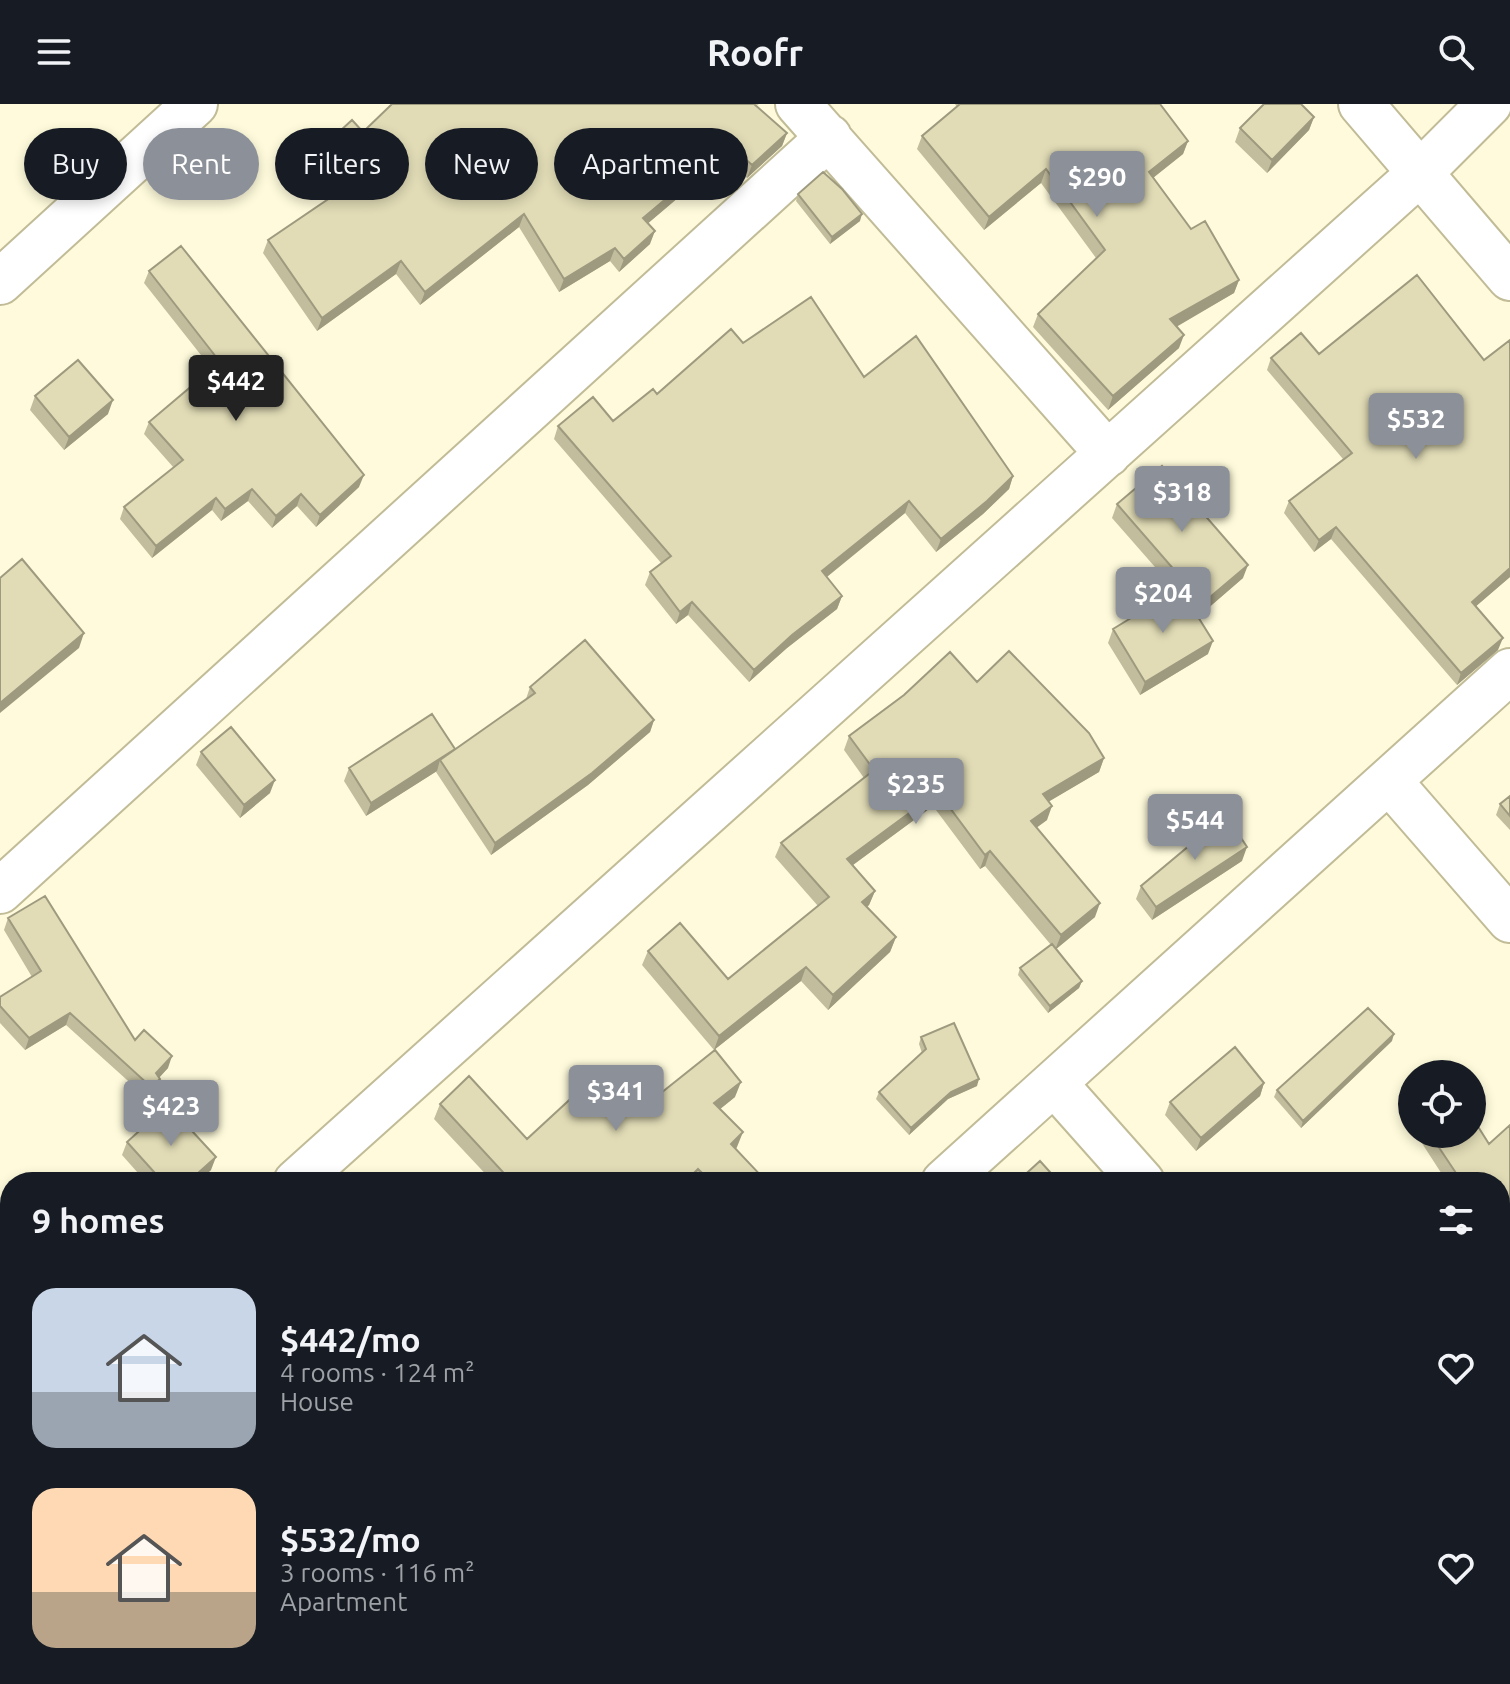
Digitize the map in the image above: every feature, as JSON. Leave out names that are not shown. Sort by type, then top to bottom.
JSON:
[{"type":"street","points":[[3,270],[195,104]]},
{"type":"street","points":[[798,104],[1108,454]]},
{"type":"street","points":[[1361,104],[1510,278]]},
{"type":"street","points":[[307,1172],[1420,173],[1489,104]]},
{"type":"street","points":[[0,891],[829,137]]},
{"type":"street","points":[[955,1172],[1510,671]]},
{"type":"street","points":[[1389,781],[1510,920]]},
{"type":"street","points":[[1054,1083],[1133,1172]]},
{"type":"building","points":[[392,104],[754,104],[787,133],[752,165],[748,161],[748,128],[554,128],[554,200],[664,200],[643,218],[655,231],[624,259],[615,248],[564,279],[524,214],[425,292],[401,261],[322,318],[268,240],[327,200],[409,200],[409,128],[367,128]]},
{"type":"building","points":[[960,104],[1160,104],[1188,141],[1149,172],[1191,229],[1205,221],[1239,280],[1170,319],[1184,335],[1113,396],[1038,314],[1105,250],[1046,169],[989,217],[922,136]]},
{"type":"building","points":[[1264,104],[1301,104],[1314,117],[1272,160],[1240,128]]},
{"type":"building","points":[[352,120],[359,128],[343,128]]},
{"type":"building","points":[[823,172],[862,214],[832,237],[798,194]]},
{"type":"building","points":[[181,246],[364,475],[320,515],[301,494],[276,516],[252,489],[225,509],[216,498],[156,546],[124,507],[183,460],[149,422],[220,362],[149,271]]},
{"type":"building","points":[[1417,275],[1484,360],[1510,340],[1510,568],[1472,602],[1503,638],[1461,673],[1336,527],[1319,540],[1289,501],[1352,453],[1271,358],[1301,333],[1319,354]]},
{"type":"building","points":[[811,297],[864,377],[916,336],[1013,476],[941,539],[909,501],[822,571],[842,596],[754,670],[692,602],[680,612],[650,572],[671,556],[558,426],[593,397],[613,421],[653,389],[657,394],[731,329],[743,343]]},
{"type":"building","points":[[78,360],[113,400],[69,437],[35,396]]},
{"type":"building","points":[[1162,466],[1248,565],[1203,603],[1117,504]]},
{"type":"building","points":[[22,559],[84,633],[0,703],[0,578]]},
{"type":"building","points":[[1180,588],[1213,641],[1145,682],[1113,629]]},
{"type":"building","points":[[585,640],[654,720],[592,773],[495,843],[440,760],[535,693],[530,687]]},
{"type":"building","points":[[1009,651],[1089,733],[1104,758],[1043,794],[1052,806],[1031,821],[1100,903],[1061,935],[990,851],[985,855],[938,792],[847,859],[875,891],[862,902],[896,937],[833,995],[806,967],[719,1036],[648,951],[680,923],[728,979],[829,897],[781,843],[874,770],[849,736],[904,695],[950,652],[977,682]]},
{"type":"building","points":[[432,714],[455,749],[371,803],[349,768]]},
{"type":"building","points":[[231,727],[275,780],[244,805],[201,752]]},
{"type":"building","points":[[1510,796],[1510,816],[1500,804]]},
{"type":"building","points":[[1226,815],[1247,847],[1156,907],[1141,886]]},
{"type":"building","points":[[45,896],[135,1040],[144,1030],[172,1056],[156,1073],[160,1079],[151,1087],[70,1013],[29,1038],[0,1006],[0,997],[41,971],[8,918]]},
{"type":"building","points":[[1052,944],[1082,981],[1050,1006],[1020,968]]},
{"type":"building","points":[[1368,1008],[1394,1034],[1303,1121],[1277,1090]]},
{"type":"building","points":[[954,1023],[979,1079],[951,1092],[911,1128],[879,1092],[926,1049],[921,1037]]},
{"type":"building","points":[[1235,1047],[1264,1083],[1201,1138],[1170,1102]]},
{"type":"building","points":[[715,1050],[741,1082],[714,1103],[743,1132],[731,1144],[758,1172],[701,1172],[698,1169],[695,1172],[503,1172],[440,1104],[469,1076],[527,1139],[604,1068],[641,1109]]},
{"type":"building","points":[[168,1105],[216,1157],[199,1172],[154,1172],[127,1142]]},
{"type":"building","points":[[1510,1125],[1510,1172],[1455,1172],[1439,1148],[1486,1148],[1486,1139],[1489,1144]]},
{"type":"building","points":[[1040,1161],[1050,1172],[1028,1172]]}]
